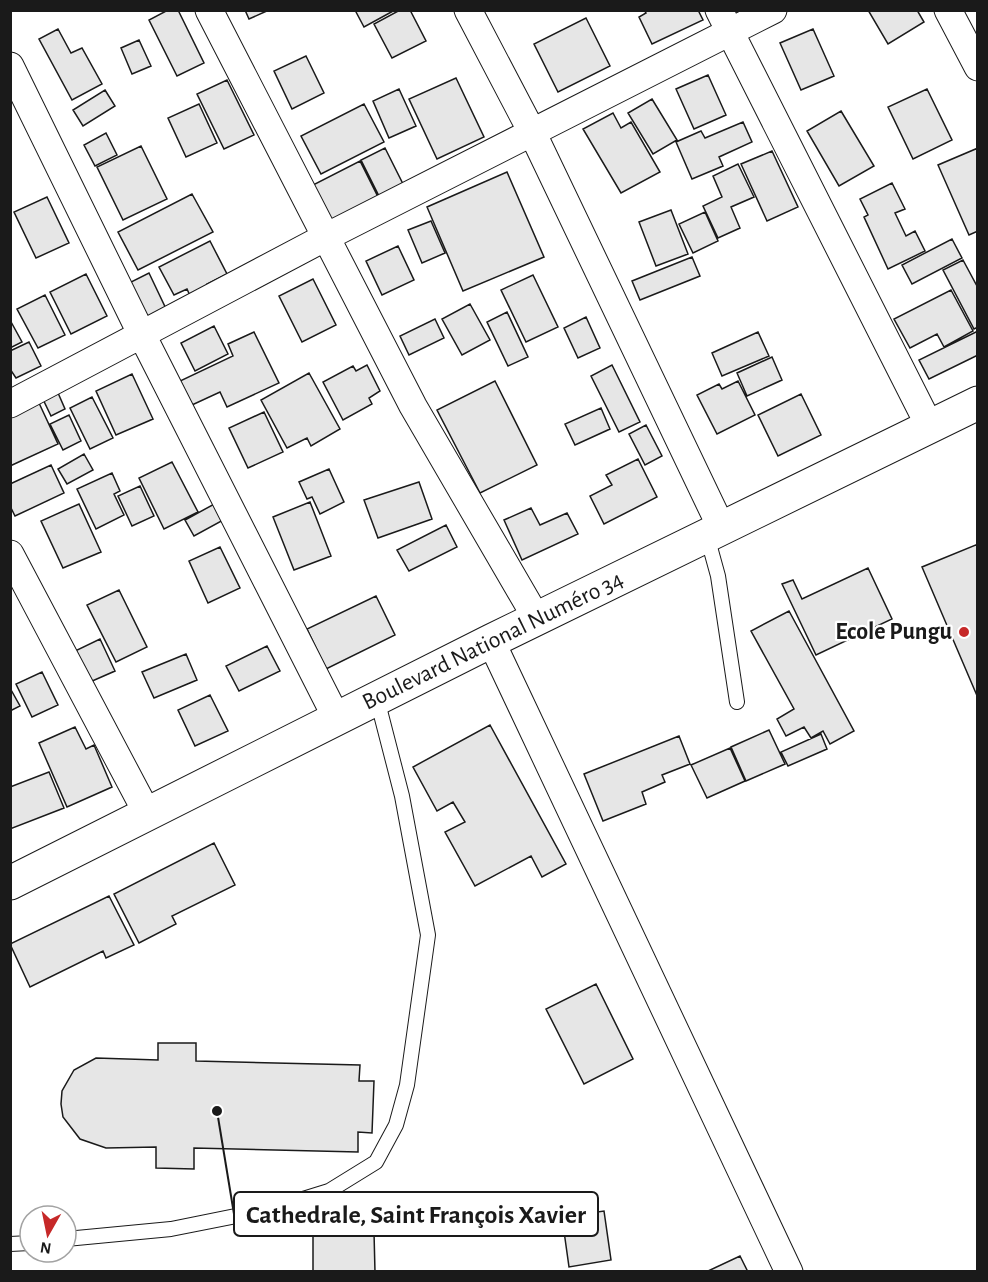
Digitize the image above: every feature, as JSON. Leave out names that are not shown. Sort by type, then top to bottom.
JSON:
[{"type":"main road","name":"Boulevard National Numéro 34","points":[[10,882],[491,641],[978,403]]},
{"type":"street","points":[[209,10],[324,238],[413,406],[537,619]]},
{"type":"street","points":[[468,10],[533,134],[714,532]]},
{"type":"street","points":[[10,404],[324,238],[533,134],[724,21],[773,10]]},
{"type":"street","points":[[948,10],[978,67]]},
{"type":"street","points":[[724,21],[930,427]]},
{"type":"street","points":[[10,66],[142,335],[337,719]]},
{"type":"street","points":[[10,554],[147,813]]},
{"type":"street","points":[[491,641],[789,1272]]},
{"type":"lane","points":[[714,532],[718,576],[737,702]]},
{"type":"lane","points":[[78,1238],[171,1229],[271,1209],[329,1191],[376,1162],[396,1125],[406,1085],[428,935],[402,796],[377,699]]},
{"type":"building","points":[[168,10],[178,10],[204,63],[177,76],[149,20]]},
{"type":"building","points":[[245,10],[269,10],[249,19]]},
{"type":"building","points":[[355,10],[395,10],[364,27]]},
{"type":"building","points":[[400,10],[410,10],[426,41],[392,58],[374,24]]},
{"type":"building","points":[[644,10],[698,10],[703,20],[652,44],[639,17],[646,13]]},
{"type":"building","points":[[868,10],[917,10],[924,22],[888,44]]},
{"type":"building","points":[[586,18],[610,66],[558,92],[534,44]]},
{"type":"building","points":[[58,29],[71,53],[82,48],[102,84],[72,100],[39,39]]},
{"type":"building","points":[[813,29],[834,76],[801,90],[780,43]]},
{"type":"building","points":[[139,40],[151,66],[132,74],[121,48]]},
{"type":"building","points":[[306,56],[324,93],[292,109],[274,71]]},
{"type":"building","points":[[708,75],[726,115],[694,129],[676,89]]},
{"type":"building","points":[[456,78],[484,137],[437,159],[409,99]]},
{"type":"building","points":[[227,80],[254,135],[224,149],[197,94]]},
{"type":"building","points":[[399,89],[416,126],[389,138],[373,101]]},
{"type":"building","points":[[927,89],[952,140],[913,159],[888,107]]},
{"type":"building","points":[[105,90],[115,106],[83,126],[73,110]]},
{"type":"building","points":[[652,99],[677,140],[653,154],[628,113]]},
{"type":"building","points":[[199,104],[217,143],[186,157],[168,118]]},
{"type":"building","points":[[364,104],[384,142],[321,174],[301,136]]},
{"type":"building","points":[[841,111],[874,166],[839,186],[807,131]]},
{"type":"building","points":[[613,113],[621,128],[631,122],[660,172],[621,193],[583,129]]},
{"type":"building","points":[[743,122],[752,142],[719,157],[723,166],[692,179],[676,142],[701,131],[705,138]]},
{"type":"building","points":[[106,133],[117,155],[95,166],[84,145]]},
{"type":"building","points":[[141,146],[167,199],[123,220],[97,167]]},
{"type":"building","points":[[385,148],[404,186],[380,198],[361,160]]},
{"type":"building","points":[[978,148],[978,231],[969,235],[938,165]]},
{"type":"building","points":[[772,151],[798,207],[767,221],[741,164]]},
{"type":"building","points":[[360,161],[379,199],[330,224],[311,186]]},
{"type":"building","points":[[738,164],[754,197],[731,207],[740,228],[718,238],[703,206],[722,197],[713,176]]},
{"type":"building","points":[[507,172],[544,257],[463,291],[427,207]]},
{"type":"building","points":[[892,183],[905,209],[895,213],[906,236],[915,231],[925,251],[888,269],[864,217],[868,215],[860,199]]},
{"type":"building","points":[[192,194],[213,232],[138,270],[118,232]]},
{"type":"building","points":[[47,197],[69,243],[36,258],[14,212]]},
{"type":"building","points":[[671,210],[688,254],[656,266],[639,222]]},
{"type":"building","points":[[705,212],[718,241],[693,253],[679,224]]},
{"type":"building","points":[[431,221],[445,253],[422,263],[408,230]]},
{"type":"building","points":[[952,239],[962,258],[912,284],[902,265]]},
{"type":"building","points":[[210,241],[227,274],[207,284],[209,288],[191,298],[187,289],[174,295],[159,267]]},
{"type":"building","points":[[398,246],[414,280],[382,295],[366,261]]},
{"type":"building","points":[[692,257],[700,276],[640,300],[632,281]]},
{"type":"building","points":[[963,260],[978,288],[978,327],[974,329],[943,270]]},
{"type":"building","points":[[149,273],[168,313],[146,324],[127,284]]},
{"type":"building","points":[[86,274],[107,316],[71,334],[50,292]]},
{"type":"building","points":[[533,275],[558,327],[526,342],[501,290]]},
{"type":"building","points":[[313,279],[336,325],[302,342],[279,296]]},
{"type":"building","points":[[951,290],[973,331],[944,347],[937,334],[910,348],[894,319]]},
{"type":"building","points":[[45,295],[65,335],[38,348],[17,309]]},
{"type":"building","points":[[470,304],[490,340],[462,355],[442,319]]},
{"type":"building","points":[[507,312],[528,357],[508,366],[487,322]]},
{"type":"building","points":[[586,317],[600,348],[578,358],[564,328]]},
{"type":"building","points":[[435,319],[444,338],[409,355],[400,336]]},
{"type":"building","points":[[10,320],[22,342],[10,348]]},
{"type":"building","points":[[214,326],[228,354],[195,371],[181,343]]},
{"type":"building","points":[[978,331],[978,355],[929,379],[919,360]]},
{"type":"building","points":[[254,332],[279,383],[227,407],[220,392],[192,405],[180,381],[233,356],[228,344]]},
{"type":"building","points":[[758,332],[769,356],[722,376],[712,353]]},
{"type":"building","points":[[29,342],[41,366],[16,378],[10,369],[10,351]]},
{"type":"building","points":[[772,357],[782,380],[747,396],[737,373]]},
{"type":"building","points":[[367,365],[380,391],[369,398],[372,404],[343,420],[323,382],[353,366],[356,371]]},
{"type":"building","points":[[612,365],[640,422],[619,432],[591,376]]},
{"type":"building","points":[[309,373],[340,429],[311,446],[307,438],[287,448],[261,400]]},
{"type":"building","points":[[132,374],[153,419],[116,435],[96,391]]},
{"type":"building","points":[[495,381],[537,465],[480,493],[437,410]]},
{"type":"building","points":[[738,381],[755,415],[717,434],[697,395],[719,384],[722,389]]},
{"type":"building","points":[[55,386],[65,409],[51,416],[40,393]]},
{"type":"building","points":[[801,394],[821,435],[778,456],[758,415]]},
{"type":"building","points":[[92,397],[113,438],[90,449],[70,408]]},
{"type":"building","points":[[39,403],[58,444],[10,466],[10,415]]},
{"type":"building","points":[[601,408],[610,429],[575,445],[565,424]]},
{"type":"building","points":[[264,412],[283,452],[248,468],[229,428]]},
{"type":"building","points":[[69,415],[81,441],[63,450],[50,424]]},
{"type":"building","points":[[646,425],[662,456],[645,465],[629,434]]},
{"type":"building","points":[[84,454],[93,470],[67,484],[58,469]]},
{"type":"building","points":[[638,459],[657,497],[604,524],[590,496],[612,485],[606,475]]},
{"type":"building","points":[[172,462],[198,512],[164,529],[139,478]]},
{"type":"building","points":[[51,465],[64,493],[15,516],[10,506],[10,484]]},
{"type":"building","points":[[329,469],[344,502],[320,514],[312,497],[307,499],[299,482]]},
{"type":"building","points":[[112,473],[120,491],[114,494],[124,515],[96,529],[77,489]]},
{"type":"building","points":[[419,482],[432,519],[378,538],[364,500]]},
{"type":"building","points":[[140,486],[154,516],[132,526],[118,496]]},
{"type":"building","points":[[218,502],[227,518],[194,536],[185,520]]},
{"type":"building","points":[[310,502],[331,556],[294,570],[273,517]]},
{"type":"building","points":[[79,504],[101,552],[63,568],[41,521]]},
{"type":"building","points":[[531,508],[540,525],[567,513],[578,534],[522,560],[504,520]]},
{"type":"building","points":[[446,525],[457,547],[409,571],[397,550]]},
{"type":"building","name":"Ecole Pungu","points":[[978,544],[978,698],[922,567]]},
{"type":"building","points":[[220,547],[240,588],[208,603],[189,561]]},
{"type":"building","points":[[868,568],[892,619],[816,655],[782,584],[793,580],[802,599]]},
{"type":"building","points":[[119,590],[147,647],[116,662],[87,605]]},
{"type":"building","points":[[376,596],[395,635],[326,669],[307,629]]},
{"type":"building","points":[[789,611],[854,731],[830,744],[823,731],[811,738],[804,727],[786,736],[777,719],[794,709],[751,631]]},
{"type":"building","points":[[100,639],[115,671],[90,682],[75,651]]},
{"type":"building","points":[[267,646],[280,671],[239,691],[226,666]]},
{"type":"building","points":[[186,654],[197,680],[154,698],[142,672]]},
{"type":"building","points":[[42,672],[58,705],[32,717],[16,684]]},
{"type":"building","points":[[10,688],[20,706],[10,711]]},
{"type":"building","points":[[210,695],[228,731],[195,746],[178,710]]},
{"type":"building","points":[[490,725],[566,864],[542,877],[531,856],[475,886],[445,832],[465,822],[453,802],[437,811],[413,767]]},
{"type":"building","points":[[75,727],[86,749],[94,745],[112,787],[67,807],[39,743]]},
{"type":"building","points":[[769,730],[785,764],[746,781],[731,747]]},
{"type":"building","points":[[821,734],[827,749],[788,766],[781,752]]},
{"type":"building","points":[[679,736],[690,764],[662,775],[665,782],[642,792],[646,804],[603,821],[584,774]]},
{"type":"building","points":[[730,748],[745,781],[707,798],[691,765]]},
{"type":"building","points":[[49,772],[64,808],[10,829],[10,787]]},
{"type":"building","points":[[214,843],[235,885],[172,916],[176,924],[139,943],[114,894]]},
{"type":"building","points":[[109,896],[134,945],[106,958],[103,951],[30,987],[10,944]]},
{"type":"building","points":[[596,984],[633,1059],[584,1084],[546,1009]]},
{"type":"building","points":[[158,1043],[196,1043],[196,1061],[360,1065],[359,1081],[374,1081],[372,1133],[358,1132],[358,1152],[194,1148],[194,1169],[156,1168],[156,1147],[106,1148],[80,1139],[63,1117],[61,1104],[62,1091],[74,1070],[96,1058],[158,1060]]},
{"type":"building","points":[[604,1211],[611,1260],[569,1267],[562,1217]]},
{"type":"building","points":[[313,1232],[374,1232],[375,1272],[313,1272]]},
{"type":"building","points":[[740,1256],[748,1272],[706,1272]]},
{"type":"place","name":"Ecole Pungu","points":[[964,632]]},
{"type":"place","name":"Cathedrale, Saint François Xavier","points":[[217,1111]]}]
